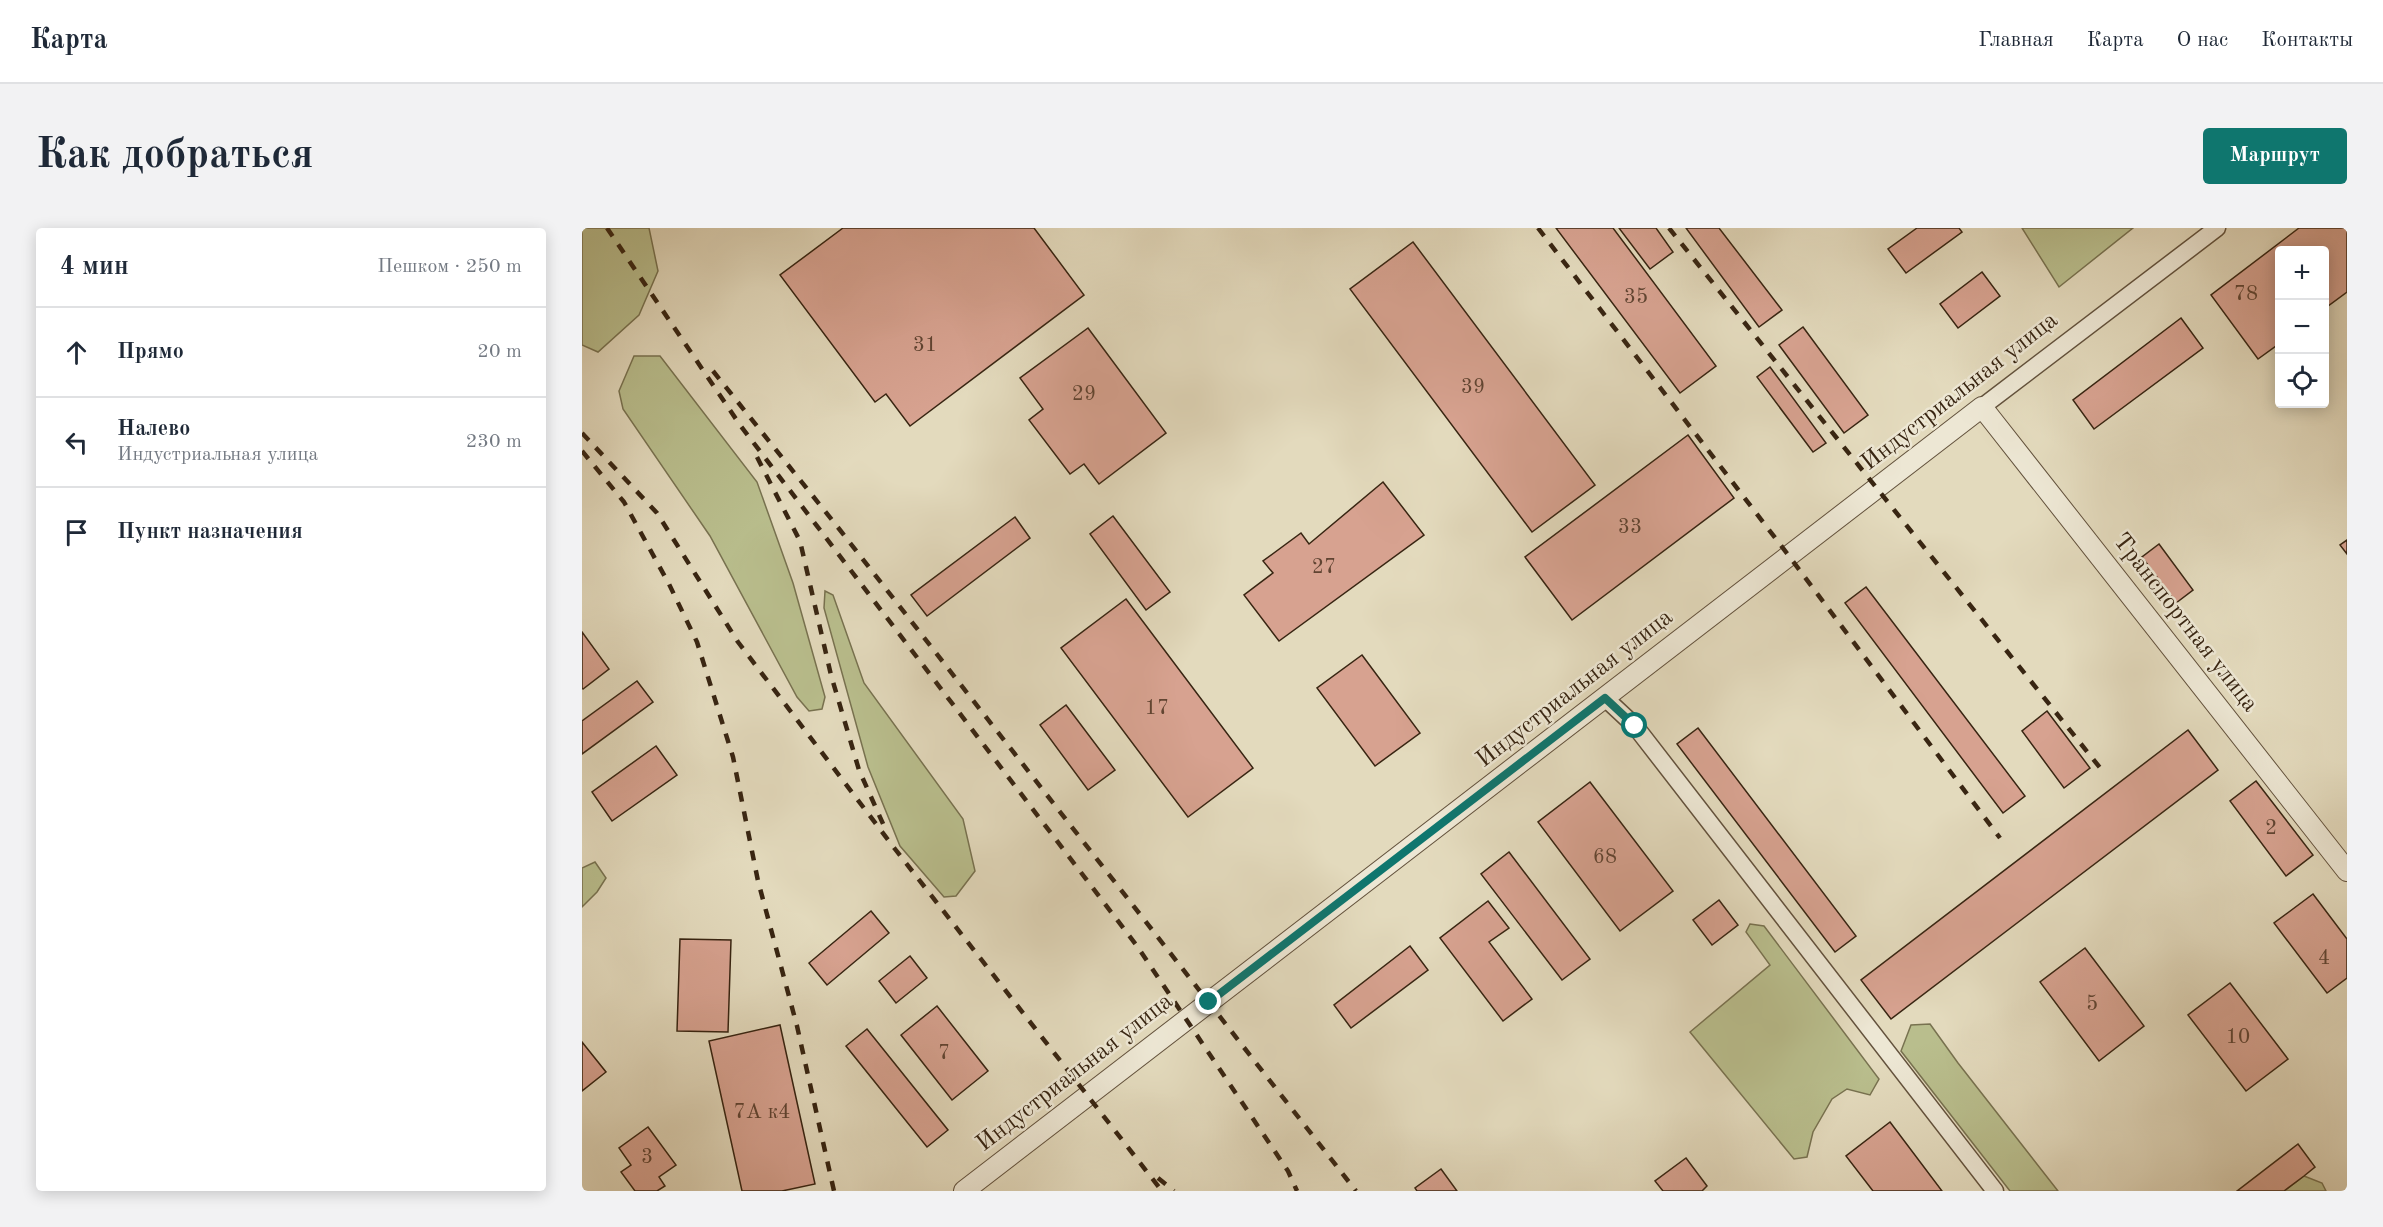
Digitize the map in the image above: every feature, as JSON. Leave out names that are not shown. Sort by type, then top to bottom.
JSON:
[{"type":"street","name":"Индустриальная улица","points":[[964,1191],[2217,228]]},
{"type":"street","name":"Транспортная улица","points":[[1982,408],[2347,871]]},
{"type":"street","points":[[1605,698],[1635,726],[1995,1191]]},
{"type":"green space","points":[[582,228],[649,228],[658,271],[639,315],[598,352],[582,345]]},
{"type":"green space","points":[[2022,228],[2133,228],[2059,287]]},
{"type":"green space","points":[[634,356],[660,356],[757,482],[793,583],[825,697],[822,709],[809,711],[797,697],[710,536],[623,409],[619,391]]},
{"type":"green space","points":[[825,591],[833,595],[864,683],[963,819],[975,871],[956,896],[944,897],[900,846],[868,767],[824,608]]},
{"type":"green space","points":[[595,862],[606,878],[597,892],[582,907],[582,868]]},
{"type":"green space","points":[[1750,924],[1764,926],[1879,1079],[1870,1095],[1847,1089],[1832,1099],[1813,1132],[1807,1157],[1794,1159],[1690,1032],[1770,965],[1746,932]]},
{"type":"green space","points":[[1930,1024],[2058,1191],[2010,1191],[1901,1051],[1911,1025]]},
{"type":"green space","points":[[2304,1176],[2322,1183],[2326,1191],[2284,1191]]},
{"type":"building","points":[[843,228],[1034,228],[1084,295],[910,426],[886,394],[875,402],[780,275]]},
{"type":"building","points":[[1556,228],[1613,228],[1716,366],[1680,393]]},
{"type":"building","points":[[1619,228],[1656,228],[1673,252],[1650,269]]},
{"type":"building","points":[[1686,228],[1719,228],[1782,310],[1759,327]]},
{"type":"building","points":[[1917,228],[1959,228],[1962,232],[1906,273],[1888,249]]},
{"type":"building","points":[[2299,228],[2347,228],[2347,292],[2329,305],[2329,246],[2275,246]]},
{"type":"building","points":[[1413,242],[1595,485],[1532,532],[1350,289]]},
{"type":"building","points":[[2275,246],[2275,347],[2258,359],[2211,295]]},
{"type":"building","points":[[1982,272],[2000,296],[1958,328],[1940,304]]},
{"type":"building","points":[[2181,318],[2203,348],[2094,429],[2073,400]]},
{"type":"building","points":[[1803,327],[1868,415],[1844,433],[1779,345]]},
{"type":"building","points":[[1088,328],[1166,433],[1099,484],[1084,464],[1070,474],[1029,420],[1043,409],[1020,378]]},
{"type":"building","points":[[1770,367],[1826,443],[1813,452],[1757,377]]},
{"type":"building","points":[[1688,435],[1734,498],[1572,620],[1525,557]]},
{"type":"building","points":[[1383,482],[1424,535],[1279,641],[1244,595],[1273,573],[1263,561],[1301,533],[1309,544]]},
{"type":"building","points":[[1113,516],[1170,592],[1146,610],[1090,534]]},
{"type":"building","points":[[1015,517],[1030,538],[927,616],[911,595]]},
{"type":"building","points":[[2347,540],[2347,554],[2340,545]]},
{"type":"building","points":[[2159,544],[2193,590],[2176,603],[2142,557]]},
{"type":"building","points":[[1866,587],[2025,796],[2003,813],[1845,603]]},
{"type":"building","points":[[1126,599],[1253,768],[1188,817],[1061,648]]},
{"type":"building","points":[[582,632],[609,669],[583,689],[582,688]]},
{"type":"building","points":[[1362,655],[1420,733],[1375,766],[1317,688]]},
{"type":"building","points":[[637,681],[653,702],[582,754],[582,721]]},
{"type":"building","points":[[1066,705],[1115,770],[1088,790],[1040,725]]},
{"type":"building","points":[[2047,711],[2090,768],[2064,788],[2022,731]]},
{"type":"building","points":[[1698,728],[1856,936],[1835,952],[1677,744]]},
{"type":"building","points":[[2188,730],[2218,770],[1891,1019],[1861,980]]},
{"type":"building","points":[[656,746],[677,775],[612,821],[592,792]]},
{"type":"building","points":[[2256,781],[2313,855],[2286,876],[2230,801]]},
{"type":"building","points":[[1590,782],[1673,891],[1620,931],[1538,822]]},
{"type":"building","points":[[1509,852],[1590,959],[1562,980],[1481,874]]},
{"type":"building","points":[[2313,894],[2347,939],[2347,978],[2327,993],[2274,923]]},
{"type":"building","points":[[1719,900],[1738,925],[1712,945],[1693,920]]},
{"type":"building","points":[[1488,901],[1509,928],[1489,942],[1532,999],[1503,1021],[1440,938]]},
{"type":"building","points":[[871,911],[889,933],[827,985],[809,963]]},
{"type":"building","points":[[680,939],[731,940],[728,1032],[677,1031]]},
{"type":"building","points":[[1410,946],[1428,970],[1351,1028],[1334,1005]]},
{"type":"building","points":[[2085,948],[2144,1026],[2099,1061],[2040,982]]},
{"type":"building","points":[[910,956],[927,978],[896,1003],[879,981]]},
{"type":"building","points":[[2230,983],[2288,1059],[2246,1091],[2188,1015]]},
{"type":"building","points":[[937,1006],[988,1071],[952,1100],[901,1035]]},
{"type":"building","points":[[780,1025],[815,1184],[782,1191],[742,1191],[709,1041]]},
{"type":"building","points":[[867,1029],[948,1130],[927,1147],[846,1046]]},
{"type":"building","points":[[582,1042],[606,1072],[582,1091]]},
{"type":"building","points":[[1890,1122],[1942,1191],[1873,1191],[1846,1156]]},
{"type":"building","points":[[648,1127],[676,1165],[659,1177],[665,1186],[657,1191],[635,1191],[621,1172],[631,1165],[619,1148]]},
{"type":"building","points":[[2298,1144],[2315,1167],[2304,1176],[2284,1191],[2237,1191]]},
{"type":"building","points":[[1686,1158],[1707,1186],[1702,1191],[1663,1191],[1655,1181]]},
{"type":"building","points":[[1441,1169],[1457,1191],[1417,1191],[1415,1188]]},
{"type":"railway","points":[[607,228],[740,425],[1137,946],[1288,1171],[1297,1191]]},
{"type":"railway","points":[[1538,228],[1789,556],[2000,838]]},
{"type":"railway","points":[[1669,228],[2101,769]]},
{"type":"railway","points":[[713,371],[840,530],[1356,1191]]},
{"type":"railway","points":[[582,433],[657,513],[738,642],[895,849],[1162,1191]]},
{"type":"railway","points":[[582,451],[624,502],[669,584],[697,642],[733,757],[758,881],[797,1026],[834,1191]]},
{"type":"railway","points":[[757,457],[800,541],[831,675],[859,770],[884,826]]},
{"type":"railway","points":[[1158,1178],[1174,1191]]},
{"type":"route","points":[[1209,1002],[1605,698],[1635,726]]}]
